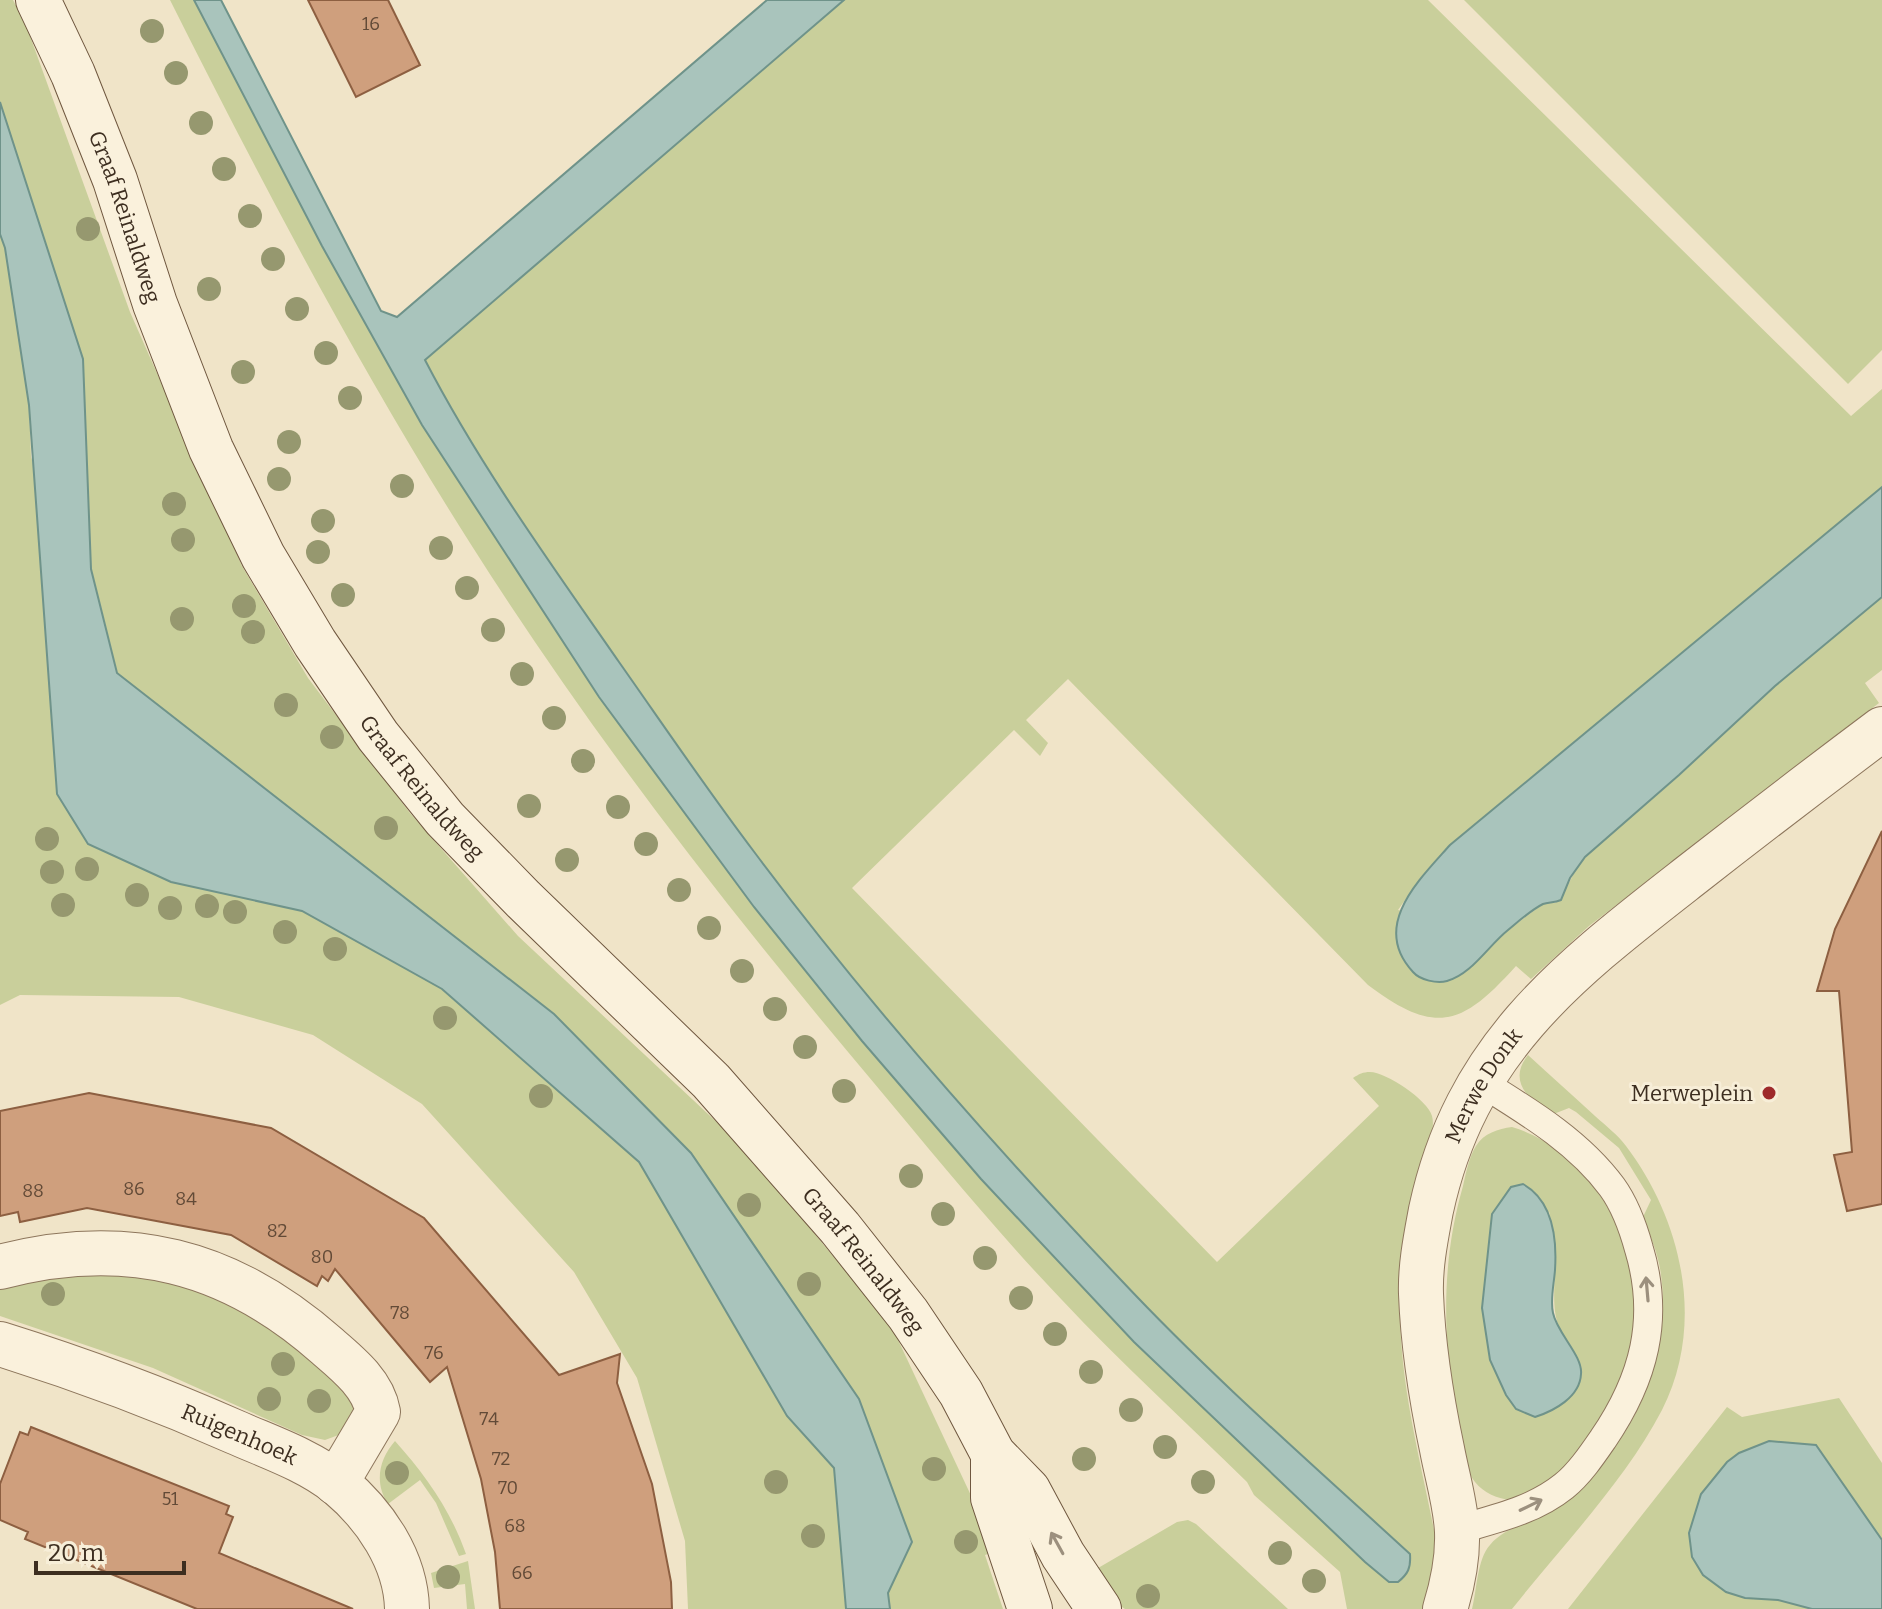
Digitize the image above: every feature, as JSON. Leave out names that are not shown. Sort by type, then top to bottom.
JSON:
[{"type":"street","name":"Graaf Reinaldweg","points":[[38,0],[73,74],[115,180],[155,304],[211,449],[263,556],[315,643],[378,736],[445,819],[711,1081],[840,1228],[908,1314],[961,1393],[993,1454],[1028,1490],[1063,1555],[1099,1609]]},
{"type":"street","name":"Merwe Donk","points":[[1445,1609],[1456,1573],[1457,1530],[1430,1388],[1420,1285],[1436,1190],[1454,1134],[1479,1081],[1518,1028],[1557,985],[1637,917],[1882,729]]},
{"type":"street","points":[[0,1267],[41,1256],[82,1252],[151,1257],[214,1272],[266,1300],[297,1321],[346,1363],[376,1399],[378,1412],[336,1483]]},
{"type":"street","name":"Ruigenhoek","points":[[0,1344],[124,1385],[290,1456],[336,1483],[368,1515],[389,1544],[401,1573],[407,1609]]},
{"type":"street","name":"Graaf Reinaldweg","points":[[993,1454],[993,1498],[1030,1609]]},
{"type":"lane","points":[[1457,1530],[1530,1507],[1565,1485],[1594,1452],[1614,1422],[1637,1379],[1647,1342],[1648,1296],[1644,1266],[1632,1224],[1613,1188],[1581,1152],[1538,1118],[1479,1081]]},
{"type":"green space","points":[[0,0],[13,0],[26,25],[130,312],[242,566],[308,678],[410,813],[518,936],[740,1144],[892,1327],[997,1551],[985,1555],[1003,1609],[890,1609],[888,1593],[912,1542],[859,1399],[691,1153],[554,1014],[117,673],[91,569],[83,359],[0,102]]},
{"type":"green space","points":[[170,0],[194,0],[322,246],[422,425],[599,697],[754,907],[862,1041],[981,1179],[1410,1554],[1227,1386],[1156,1316],[1073,1229],[886,1018],[797,909],[669,734],[492,476],[424,360],[844,0],[1428,0],[1851,416],[1882,389],[1882,487],[1450,845],[1422,876],[1398,910],[1505,932],[1546,902],[1555,903],[1589,854],[1804,660],[1882,597],[1882,670],[1865,683],[1879,703],[1589,926],[1531,979],[1516,966],[1480,1001],[1463,1012],[1447,1017],[1430,1017],[1412,1012],[1368,985],[1068,679],[1026,720],[1048,743],[1040,756],[1014,730],[852,888],[1217,1262],[1379,1106],[1353,1078],[1368,1072],[1377,1073],[1406,1088],[1423,1102],[1433,1123],[1408,1222],[1400,1315],[1410,1410],[1435,1535],[1433,1573],[1423,1609],[1347,1609],[1340,1572],[1254,1495],[1247,1482],[1037,1274],[920,1138],[714,887],[563,683],[429,477],[313,275]]},
{"type":"green space","points":[[1464,0],[1882,0],[1882,350],[1848,384]]},
{"type":"green space","points":[[0,234],[5,248],[29,405],[31,457],[171,882],[302,911],[442,989],[639,1162],[787,1416],[834,1468],[846,1609],[688,1609],[685,1541],[637,1378],[574,1272],[422,1104],[313,1035],[179,997],[20,995],[0,1005]]},
{"type":"green space","points":[[1528,1055],[1619,1138],[1645,1175],[1674,1239],[1682,1274],[1685,1308],[1683,1343],[1675,1377],[1662,1410],[1630,1462],[1592,1512],[1512,1609],[1472,1609],[1480,1566],[1490,1545],[1504,1533],[1554,1509],[1603,1463],[1623,1435],[1652,1375],[1660,1342],[1663,1309],[1661,1275],[1643,1217],[1651,1200],[1619,1148],[1576,1112],[1569,1108],[1551,1115],[1523,1089],[1520,1073]]},
{"type":"green space","points":[[1512,1127],[1550,1145],[1567,1158],[1582,1172],[1607,1206],[1633,1266],[1636,1332],[1623,1378],[1608,1409],[1588,1438],[1542,1488],[1512,1500],[1496,1497],[1482,1489],[1466,1467],[1451,1384],[1446,1299],[1451,1243],[1468,1165],[1483,1138],[1492,1132]],"holes":[[[1549,1211],[1555,1253],[1555,1313],[1561,1333],[1575,1354],[1535,1417]]]},
{"type":"green space","points":[[99,1270],[184,1283],[233,1300],[350,1389],[356,1409],[344,1433],[325,1440],[302,1435],[153,1368],[0,1316],[0,1284]]},
{"type":"green space","points":[[1839,1398],[1882,1463],[1882,1540],[1873,1529],[1745,1598],[1778,1600],[1812,1609],[1568,1609],[1727,1407],[1742,1417]]},
{"type":"green space","points":[[395,1441],[436,1494],[453,1522],[466,1554],[459,1556],[436,1503],[420,1480],[388,1504],[381,1488],[380,1471],[385,1455]]},
{"type":"green space","points":[[1188,1520],[1288,1609],[1125,1609],[1113,1601],[1093,1571],[1177,1522]]},
{"type":"green space","points":[[468,1561],[475,1609],[467,1609],[465,1584],[434,1588],[431,1573]]},
{"type":"water","points":[[194,0],[221,0],[381,311],[397,317],[767,0],[844,0],[425,360],[517,514],[720,806],[841,964],[978,1125],[1156,1316],[1263,1420],[1410,1554],[1408,1570],[1398,1582],[1389,1582],[1365,1562],[1134,1342],[981,1179],[862,1041],[754,907],[599,697],[422,425],[322,246]]},
{"type":"water","points":[[0,102],[83,359],[91,569],[117,673],[554,1014],[691,1153],[859,1399],[912,1542],[888,1593],[890,1609],[846,1609],[834,1468],[787,1416],[639,1162],[442,989],[302,911],[171,882],[88,844],[57,794],[29,405],[5,248],[0,234]]},
{"type":"water","points":[[1882,487],[1882,597],[1775,686],[1585,857],[1570,878],[1561,900],[1543,904],[1530,912],[1456,977],[1434,982],[1413,972],[1401,955],[1396,938],[1398,921],[1413,888],[1450,845]]},
{"type":"water","points":[[1523,1184],[1541,1200],[1551,1222],[1555,1258],[1553,1313],[1581,1367],[1580,1382],[1571,1396],[1558,1407],[1535,1417],[1516,1409],[1506,1395],[1490,1360],[1482,1308],[1492,1214],[1511,1187]]},
{"type":"water","points":[[1769,1441],[1816,1445],[1882,1540],[1882,1609],[1812,1609],[1778,1600],[1745,1598],[1726,1592],[1703,1575],[1692,1557],[1689,1533],[1701,1494],[1727,1462],[1739,1453]]},
{"type":"building","points":[[308,0],[388,0],[420,65],[356,97]]},
{"type":"building","points":[[1882,831],[1882,1204],[1847,1211],[1834,1155],[1852,1152],[1839,991],[1817,991],[1835,929]]},
{"type":"building","points":[[89,1093],[271,1128],[424,1218],[559,1375],[620,1354],[617,1383],[652,1484],[671,1582],[672,1609],[500,1609],[495,1552],[481,1479],[447,1367],[430,1382],[335,1269],[328,1281],[322,1276],[317,1286],[231,1235],[87,1208],[20,1222],[18,1212],[0,1216],[0,1111]]},
{"type":"building","points":[[31,1427],[229,1506],[226,1514],[233,1517],[219,1553],[353,1609],[197,1609],[25,1539],[28,1532],[0,1520],[0,1484],[20,1432],[28,1435]]},
{"type":"place","name":"Merweplein","points":[[1769,1093]]}]
